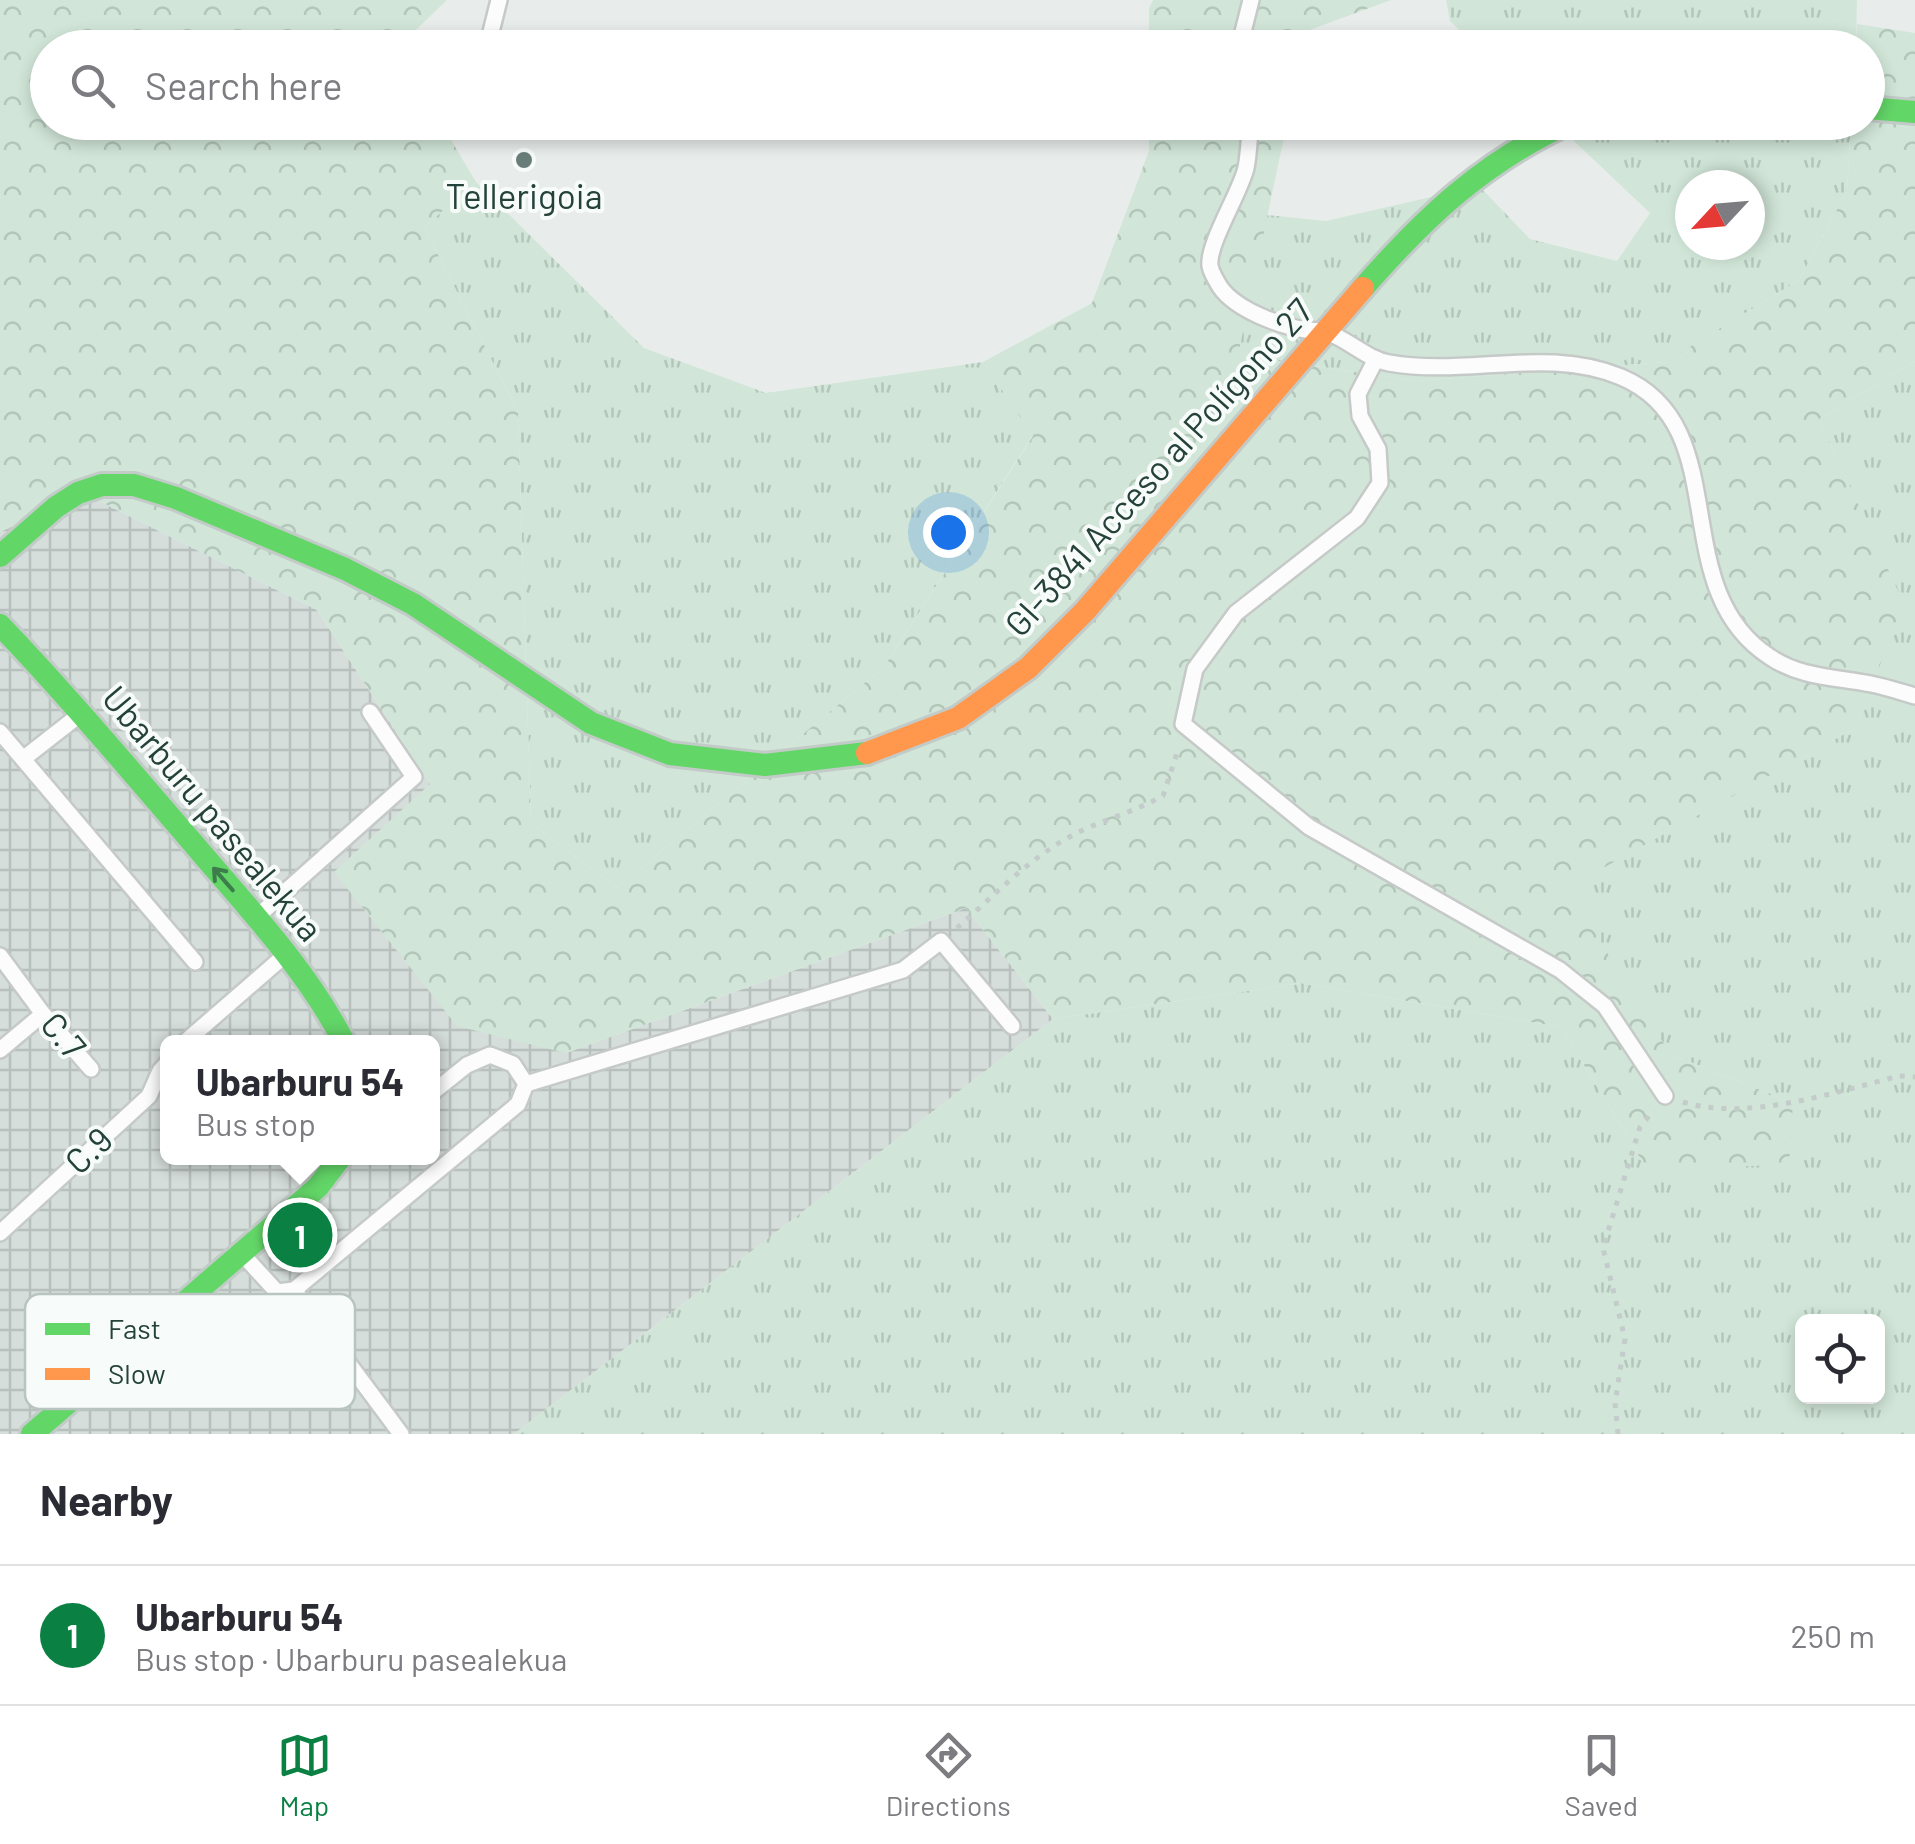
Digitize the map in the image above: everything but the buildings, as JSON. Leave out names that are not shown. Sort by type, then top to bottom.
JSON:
[{"type":"main road","points":[[1885,109],[1915,112]]},
{"type":"main road","name":"GI-3841 Acceso al Polígono 27","points":[[0,556],[78,493],[102,485],[134,485],[176,498],[345,568],[412,604],[591,723],[670,754],[765,765],[862,755],[958,718],[1028,668],[1085,610],[1418,228],[1496,161],[1536,140]]},
{"type":"main road","name":"Ubarburu pasealekua","points":[[4,635],[49,676],[286,953],[340,1035]]},
{"type":"main road","points":[[195,1294],[318,1187],[337,1165]]},
{"type":"main road","points":[[32,1434],[61,1409]]},
{"type":"lane","points":[[492,30],[499,0]]},
{"type":"lane","points":[[1244,30],[1252,0]]},
{"type":"lane","points":[[1248,140],[1246,167],[1214,242],[1210,266],[1222,290],[1250,311],[1303,330],[1327,332],[1388,363],[1454,368],[1576,362],[1624,378],[1662,404],[1684,439],[1696,490],[1701,538],[1717,590],[1738,630],[1770,658],[1810,676],[1872,684],[1915,696]]},
{"type":"lane","points":[[1376,359],[1358,394],[1360,416],[1378,449],[1380,484],[1357,518],[1236,613],[1194,668],[1183,724],[1309,827],[1560,970],[1606,1006],[1665,1096]]},
{"type":"lane","points":[[256,918],[414,777],[370,712]]},
{"type":"lane","points":[[23,760],[81,714]]},
{"type":"lane","points":[[0,732],[195,962]]},
{"type":"lane","points":[[526,1084],[902,970],[941,941],[1012,1026]]},
{"type":"lane","points":[[193,1035],[286,953]]},
{"type":"lane","name":"C.7","points":[[0,956],[90,1069]]},
{"type":"lane","points":[[0,1050],[43,1014]]},
{"type":"lane","points":[[440,1087],[467,1065],[490,1055],[513,1064],[526,1084]]},
{"type":"lane","name":"C.9","points":[[0,1233],[149,1096],[160,1071]]},
{"type":"lane","points":[[242,1254],[277,1292],[294,1290],[518,1104],[526,1084]]},
{"type":"lane","points":[[294,1290],[297,1294]]},
{"type":"lane","points":[[355,1372],[401,1434]]},
{"type":"path","points":[[941,941],[1048,851],[1082,831],[1163,796],[1174,770],[1183,724]]},
{"type":"path","points":[[1618,1434],[1614,1403],[1626,1340],[1602,1248],[1640,1128],[1665,1096],[1706,1109],[1764,1106],[1899,1076],[1915,1077]]},
{"type":"shaded area","points":[[83,493],[317,610],[430,784],[566,1053],[966,908],[1053,1019],[514,1434],[0,1434],[0,532]]},
{"type":"green space","points":[[0,0],[447,0],[416,30],[30,30],[30,140],[451,140],[476,182],[424,227],[518,412],[531,823],[617,888],[884,667],[1033,436],[983,362],[1092,303],[1149,151],[1149,140],[1283,140],[1238,355],[1417,381],[1665,362],[1799,280],[1847,191],[1850,140],[1885,140],[1885,30],[1857,30],[1857,24],[1915,33],[1915,361],[1819,419],[1903,602],[1857,727],[1567,888],[1670,1054],[1793,1103],[1789,1164],[1648,1171],[1561,1027],[1301,983],[1053,1019],[966,908],[566,1053],[457,1026],[334,872],[430,784],[317,610],[83,493],[0,532]]},
{"type":"green space","points":[[1153,0],[1391,0],[1310,30],[1149,30]]},
{"type":"green space","points":[[1446,0],[1857,0],[1856,30],[1459,30],[1450,21]]},
{"type":"green space","points":[[1573,140],[1850,140],[1847,191],[1799,280],[1666,362],[1417,381],[1237,355],[1267,215],[1326,221],[1479,186],[1530,239],[1617,261],[1650,213]]},
{"type":"green space","points":[[476,182],[644,348],[766,393],[983,362],[1033,435],[884,667],[617,888],[531,823],[518,412],[424,227]]},
{"type":"green space","points":[[1915,361],[1915,1434],[514,1434],[1053,1019],[1301,983],[1561,1027],[1648,1171],[1793,1103],[1670,1054],[1566,888],[1857,727],[1902,601],[1819,419]]},
{"type":"traffic: fast","points":[[1885,109],[1915,112]]},
{"type":"traffic: fast","points":[[1363,288],[1457,193],[1536,140]]},
{"type":"traffic: fast","points":[[0,556],[78,493],[102,485],[134,485],[176,498],[345,569],[413,604],[591,723],[670,754],[765,765],[867,753]]},
{"type":"traffic: fast","points":[[0,625],[98,732],[274,938],[340,1035]]},
{"type":"traffic: fast","points":[[194,1294],[318,1187],[335,1165]]},
{"type":"traffic: fast","points":[[32,1434],[61,1409]]},
{"type":"traffic: slow","points":[[867,753],[958,718],[1028,668],[1085,611],[1363,288]]},
{"type":"place","name":"Tellerigoia","points":[[524,160]]},
{"type":"place","name":"Ubarburu 54","points":[[300,1235]]}]
